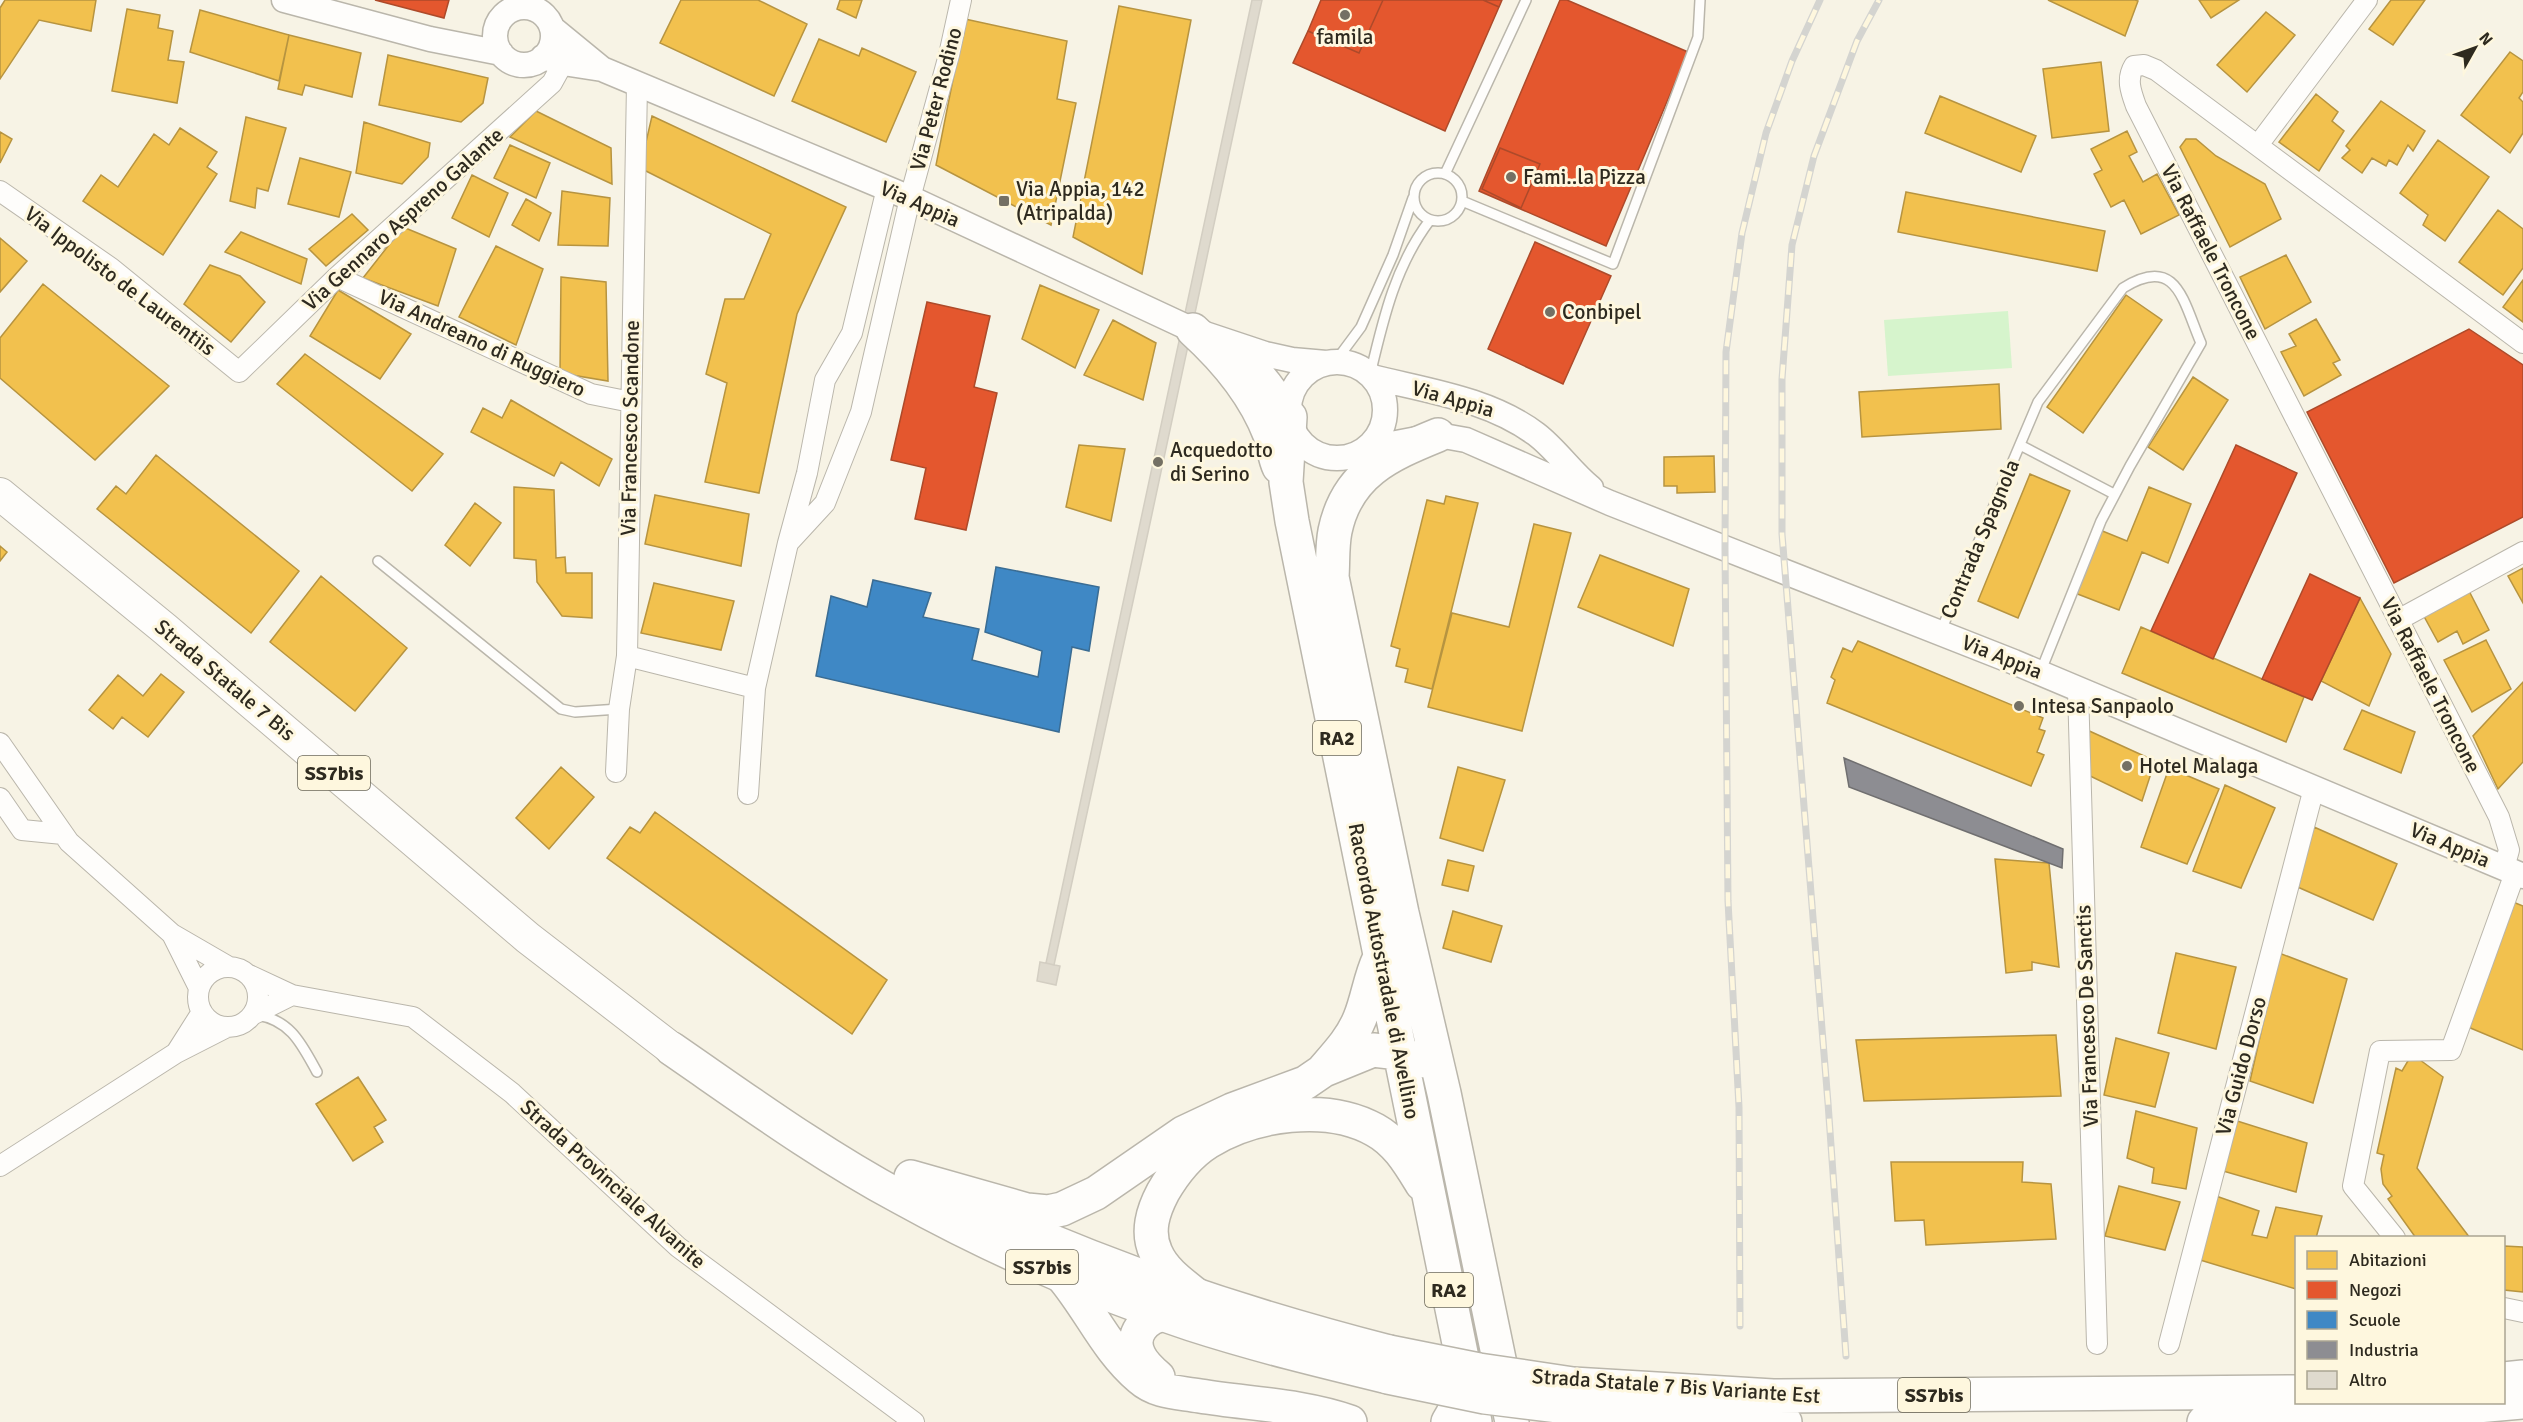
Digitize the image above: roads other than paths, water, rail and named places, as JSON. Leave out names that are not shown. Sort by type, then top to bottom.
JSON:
[{"type":"highway","points":[[1193,330],[1220,356],[1247,390],[1266,427],[1277,463],[1286,482]]},
{"type":"highway","points":[[1286,482],[1290,415]]},
{"type":"highway","points":[[1332,577],[1335,532],[1341,508],[1352,489],[1364,475],[1396,452],[1438,435]]},
{"type":"highway","points":[[1332,577],[1324,564],[1323,519],[1327,508],[1362,451]]},
{"type":"highway","name":"Raccordo Autostradale di Avellino","points":[[1286,482],[1292,521],[1475,1422]]},
{"type":"highway","name":"Raccordo Autostradale di Avellino","points":[[1332,577],[1402,913],[1444,1093],[1512,1422]]},
{"type":"highway","points":[[1324,1070],[1351,1036],[1360,1019],[1371,976],[1381,954]]},
{"type":"highway","name":"SS7bis","points":[[672,1048],[790,1115],[905,1187]]},
{"type":"highway","points":[[905,1187],[1038,1213],[1062,1209],[1116,1180],[1183,1132],[1232,1110],[1305,1083],[1324,1070],[1373,1050],[1399,1053],[1415,1058],[1426,1069],[1469,1264],[1488,1305]]},
{"type":"highway","points":[[1200,1298],[1165,1268],[1155,1253],[1151,1232],[1153,1213],[1181,1166],[1208,1142],[1240,1127],[1294,1116],[1316,1115],[1339,1117],[1357,1122],[1375,1130],[1401,1152],[1431,1200]]},
{"type":"highway","name":"Strada Statale 7 Bis Variante Est","points":[[905,1187],[1062,1276],[1165,1314],[1289,1353],[1389,1364],[1479,1370],[1579,1405],[1758,1422],[1785,1422]]},
{"type":"highway","name":"Strada Statale 7 Bis Variante Est","points":[[905,1187],[1200,1298],[1294,1328],[1389,1364]]},
{"type":"highway","points":[[1062,1276],[1077,1293],[1109,1345],[1123,1362],[1156,1390],[1279,1406],[1350,1422]]},
{"type":"highway","points":[[1165,1314],[1146,1321],[1139,1331],[1137,1349],[1148,1368],[1182,1393]]},
{"type":"highway","points":[[2505,1379],[2523,1377]]},
{"type":"highway","points":[[1449,1422],[1460,1403],[1466,1380]]},
{"type":"highway","name":"Strada Statale 7 Bis Variante Est","points":[[1579,1405],[1773,1396],[2295,1392]]},
{"type":"highway","points":[[2505,1404],[2523,1402]]},
{"type":"highway","points":[[2204,1422],[2290,1420],[2500,1404]]},
{"type":"main road","name":"Strada Statale 7 Bis","points":[[0,494],[174,637],[528,938],[672,1048]]},
{"type":"street","points":[[284,0],[430,39],[464,45],[500,26],[513,9],[528,4],[544,15],[552,28],[553,60],[526,64],[508,60],[500,26]]},
{"type":"street","name":"Via Peter Rodino","points":[[788,543],[825,503],[861,412],[910,198],[949,55],[961,0]]},
{"type":"street","points":[[2258,145],[2367,0]]},
{"type":"street","name":"Via Appia","points":[[552,28],[602,69]]},
{"type":"street","name":"Via Appia","points":[[553,60],[602,69],[887,188],[1193,330],[1234,345],[1292,360],[1359,367],[1371,376],[1381,391],[1385,406],[1383,423],[1377,437],[1362,451]]},
{"type":"street","name":"Via Gennaro Aspreno Galante","points":[[239,372],[337,277],[552,83],[553,60]]},
{"type":"street","name":"Via Raffaele Troncone","points":[[2393,1236],[2353,1186],[2380,1051],[2451,1050],[2514,872],[2499,817],[2136,106],[2130,90],[2129,74],[2134,66],[2144,65],[2156,70],[2523,342]]},
{"type":"street","name":"Via Francesco Scandone","points":[[616,772],[619,710],[627,656],[637,84]]},
{"type":"street","points":[[748,794],[755,688],[788,543],[807,473],[825,380],[829,370],[847,344],[887,188]]},
{"type":"street","name":"Via Ippolisto de Laurentiis","points":[[0,191],[111,268],[239,372]]},
{"type":"street","name":"Via Andreano di Ruggiero","points":[[337,277],[591,394],[631,402]]},
{"type":"street","points":[[847,344],[877,347]]},
{"type":"street","name":"Via Appia","points":[[1234,345],[1258,366],[1275,388],[1290,415],[1294,432],[1304,445],[1317,453],[1332,458],[1343,458],[1362,451],[1438,435],[1466,440],[1610,503],[2078,688],[2514,872]]},
{"type":"street","points":[[1290,415],[1290,400],[1302,377],[1313,368],[1330,363]]},
{"type":"street","name":"Via Appia","points":[[1371,376],[1487,406],[1514,418],[1538,435],[1587,485],[1610,503]]},
{"type":"street","points":[[2398,620],[2523,552]]},
{"type":"street","points":[[627,656],[755,688]]},
{"type":"street","name":"Via Francesco De Sanctis","points":[[2078,688],[2097,1344]]},
{"type":"street","points":[[0,743],[69,842],[172,934],[249,975],[254,982],[258,999],[252,1015]]},
{"type":"street","name":"Via Guido Dorso","points":[[2169,1344],[2314,788]]},
{"type":"street","points":[[0,798],[22,830],[63,834]]},
{"type":"street","points":[[172,934],[199,988]]},
{"type":"street","points":[[227,1027],[209,1019],[202,1012],[199,1004],[199,988],[203,979],[210,972],[229,966]]},
{"type":"street","name":"Strada Provinciale Alvanite","points":[[249,975],[292,995],[413,1017],[512,1093],[678,1247],[914,1422]]},
{"type":"street","points":[[0,1166],[176,1053],[227,1027],[237,1025],[292,995]]},
{"type":"street","points":[[176,1053],[202,1012]]},
{"type":"street","points":[[2505,1308],[2523,1312]]},
{"type":"lane","points":[[1445,174],[1526,0]]},
{"type":"lane","points":[[1462,201],[1613,264],[1698,37],[1700,0]]},
{"type":"lane","points":[[1330,363],[1361,327],[1394,255],[1416,185],[1429,174],[1445,174],[1456,181],[1462,194],[1460,209],[1449,219],[1436,222],[1418,212],[1413,198]]},
{"type":"lane","points":[[1371,376],[1386,304],[1414,243],[1430,220]]},
{"type":"lane","name":"Contrada Spagnola","points":[[1940,633],[2038,402],[2122,288],[2140,277],[2159,275],[2176,285],[2201,343],[2114,494],[2040,673]]},
{"type":"lane","name":"Contrada Spagnola","points":[[2020,445],[2114,494]]},
{"type":"lane","points":[[378,561],[561,708],[575,712],[619,710]]},
{"type":"lane","points":[[252,1015],[273,1017],[288,1028],[301,1044],[317,1072]]},
{"type":"railway","points":[[1740,1326],[1739,1107],[1728,901],[1726,352],[1742,233],[1766,133],[1792,61],[1820,0]]},
{"type":"railway","points":[[1846,1356],[1782,534],[1782,379],[1792,245],[1814,156],[1857,41],[1879,0]]},
{"type":"place","name":"famila","points":[[1345,15]]},
{"type":"place","name":"Fami..la Pizza","points":[[1511,177]]},
{"type":"place","name":"Via Appia, 142 (Atripalda)","points":[[1004,201]]},
{"type":"place","name":"Conbipel","points":[[1550,312]]},
{"type":"place","name":"Acquedotto di Serino","points":[[1158,462]]},
{"type":"place","name":"Intesa Sanpaolo","points":[[2019,706]]},
{"type":"place","name":"Hotel Malaga","points":[[2127,766]]}]
